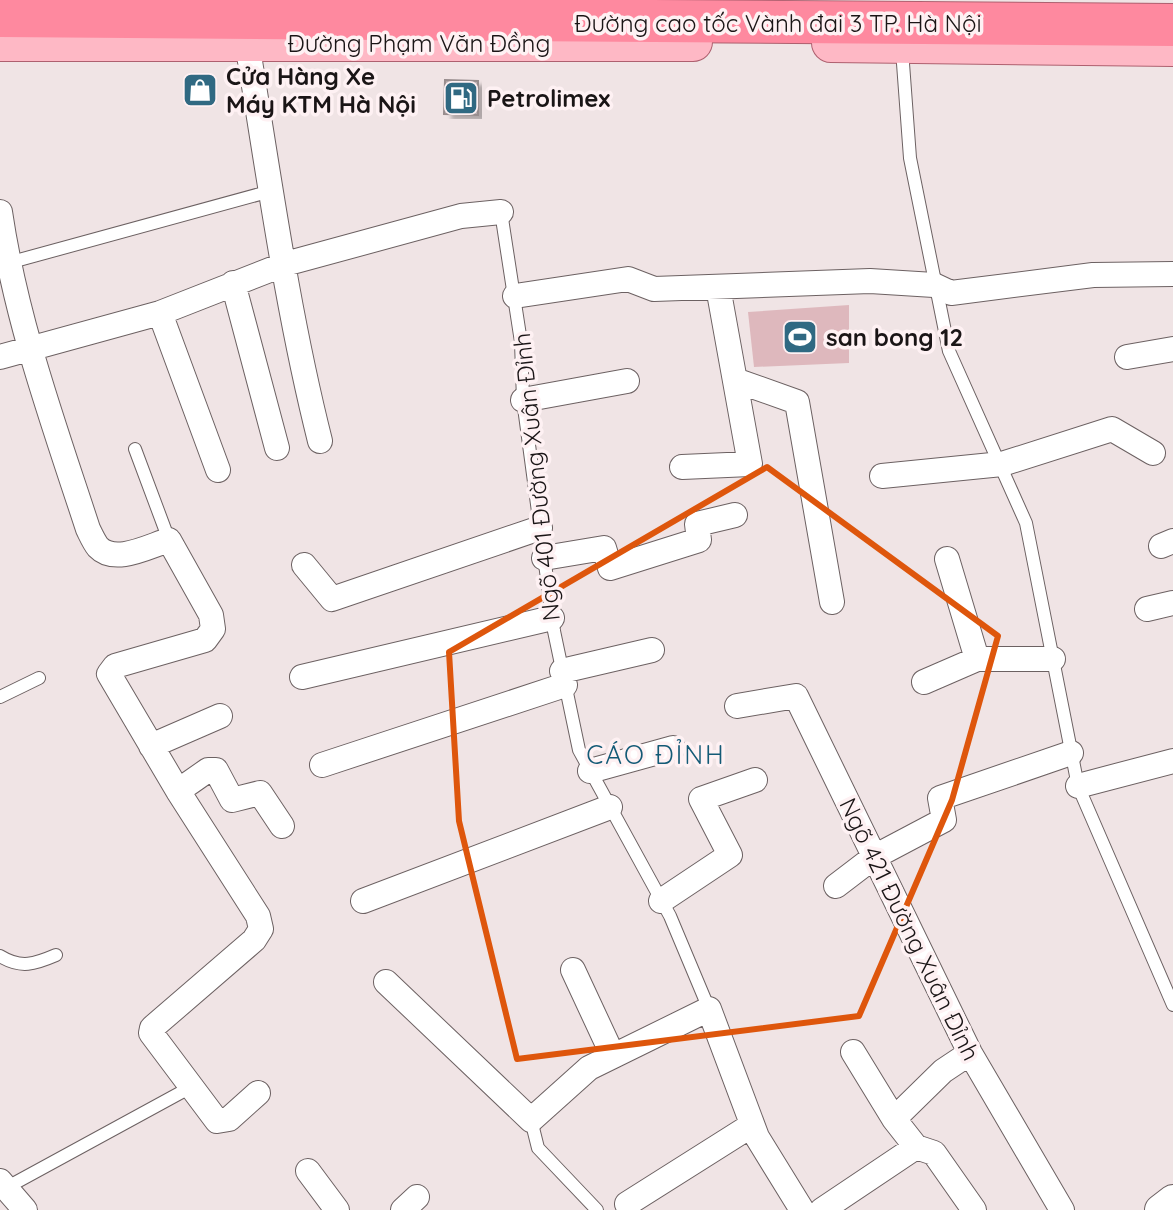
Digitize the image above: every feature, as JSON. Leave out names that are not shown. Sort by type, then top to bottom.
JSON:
[{"type":"highway","name":"Đường cao tốc Vành đai 3 TP. Hà Nội","points":[[0,16],[1173,28]]},
{"type":"main road","name":"Đường Phạm Văn Đồng","points":[[0,23],[1173,28]]},
{"type":"main road","name":"Đường Phạm Văn Đồng","points":[[0,42],[746,42],[1173,47]]},
{"type":"street","points":[[247,43],[303,372],[320,441]]},
{"type":"street","points":[[0,212],[8,263],[30,349],[88,529],[99,548],[111,555],[169,540],[211,615],[213,629],[205,640],[112,669],[109,674],[178,791],[258,916],[261,929],[254,940],[152,1028],[151,1033],[217,1121],[229,1119],[258,1093]]},
{"type":"street","name":"Ngõ 401 Đường Xuân Đỉnh","points":[[0,357],[160,313],[285,264],[461,216],[501,212]]},
{"type":"street","points":[[515,296],[628,279],[654,289],[870,281],[934,285],[951,293],[1093,275],[1173,274]]},
{"type":"street","points":[[233,283],[277,448]]},
{"type":"street","points":[[682,467],[750,464],[718,287]]},
{"type":"street","points":[[160,313],[218,470]]},
{"type":"street","points":[[1127,357],[1173,349]]},
{"type":"street","points":[[735,380],[797,402],[832,602]]},
{"type":"street","points":[[523,400],[627,381]]},
{"type":"street","points":[[882,476],[1002,464],[1112,429],[1153,453]]},
{"type":"street","points":[[544,558],[604,548],[610,568],[699,540],[697,524],[735,515]]},
{"type":"street","points":[[304,565],[332,599],[540,528]]},
{"type":"street","points":[[947,559],[977,659]]},
{"type":"street","points":[[1147,609],[1173,603]]},
{"type":"street","points":[[302,677],[552,618]]},
{"type":"street","points":[[322,765],[564,678],[652,650]]},
{"type":"street","points":[[924,682],[977,659],[1053,659]]},
{"type":"street","name":"Ngõ 421 Đường Xuân Đỉnh","points":[[737,706],[796,696],[970,1053],[1062,1210]]},
{"type":"street","points":[[151,746],[220,716]]},
{"type":"street","points":[[590,771],[673,748]]},
{"type":"street","points":[[836,886],[874,857],[944,820],[940,798],[1071,753]]},
{"type":"street","points":[[1078,786],[1173,761]]},
{"type":"street","points":[[178,791],[208,770],[216,770],[232,800],[260,793],[282,826]]},
{"type":"street","points":[[661,901],[730,855],[701,799],[755,780]]},
{"type":"street","points":[[363,901],[610,807]]},
{"type":"street","points":[[573,970],[613,1056]]},
{"type":"street","points":[[386,982],[531,1120],[589,1068],[709,1009]]},
{"type":"street","name":"Ngõ 401 Đường Xuân Đỉnh","points":[[709,1009],[757,1137],[802,1210]]},
{"type":"street","points":[[853,1052],[894,1119],[916,1147],[934,1153],[974,1210]]},
{"type":"street","points":[[894,1119],[943,1071],[970,1053]]},
{"type":"street","points":[[627,1204],[752,1125]]},
{"type":"street","points":[[822,1210],[916,1147]]},
{"type":"street","points":[[308,1171],[337,1210]]},
{"type":"street","points":[[2,1184],[25,1210]]},
{"type":"street","points":[[1160,1210],[1173,1200]]},
{"type":"lane","points":[[902,44],[910,158],[949,351],[1026,523],[1078,786],[1173,1005]]},
{"type":"lane","points":[[8,263],[271,191]]},
{"type":"lane","name":"Ngõ 401 Đường Xuân Đỉnh","points":[[501,212],[521,342],[523,400],[552,618],[579,750],[661,901],[709,1009]]},
{"type":"lane","points":[[135,449],[169,540]]},
{"type":"lane","points":[[0,697],[39,678]]},
{"type":"lane","points":[[0,956],[30,966],[56,955]]},
{"type":"lane","points":[[2,1184],[13,1184],[191,1087]]},
{"type":"lane","points":[[531,1120],[538,1148],[597,1210]]},
{"type":"highlighted area","points":[[767,467],[998,636],[952,800],[859,1016],[517,1059],[459,821],[449,652]]},
{"type":"shaded area","name":"san bong 12","points":[[849,305],[849,363],[754,367],[748,312]]},
{"type":"building","name":"Petrolimex","points":[[445,80],[478,81],[478,115],[444,114]]},
{"type":"place","name":"Cửa Hàng Xe Máy KTM Hà Nội","points":[[200,90]]},
{"type":"place","name":"Petrolimex","points":[[461,98]]},
{"type":"place","name":"san bong 12","points":[[800,337]]},
{"type":"district","name":"CÁO ĐỈNH","points":[[656,754]]}]
